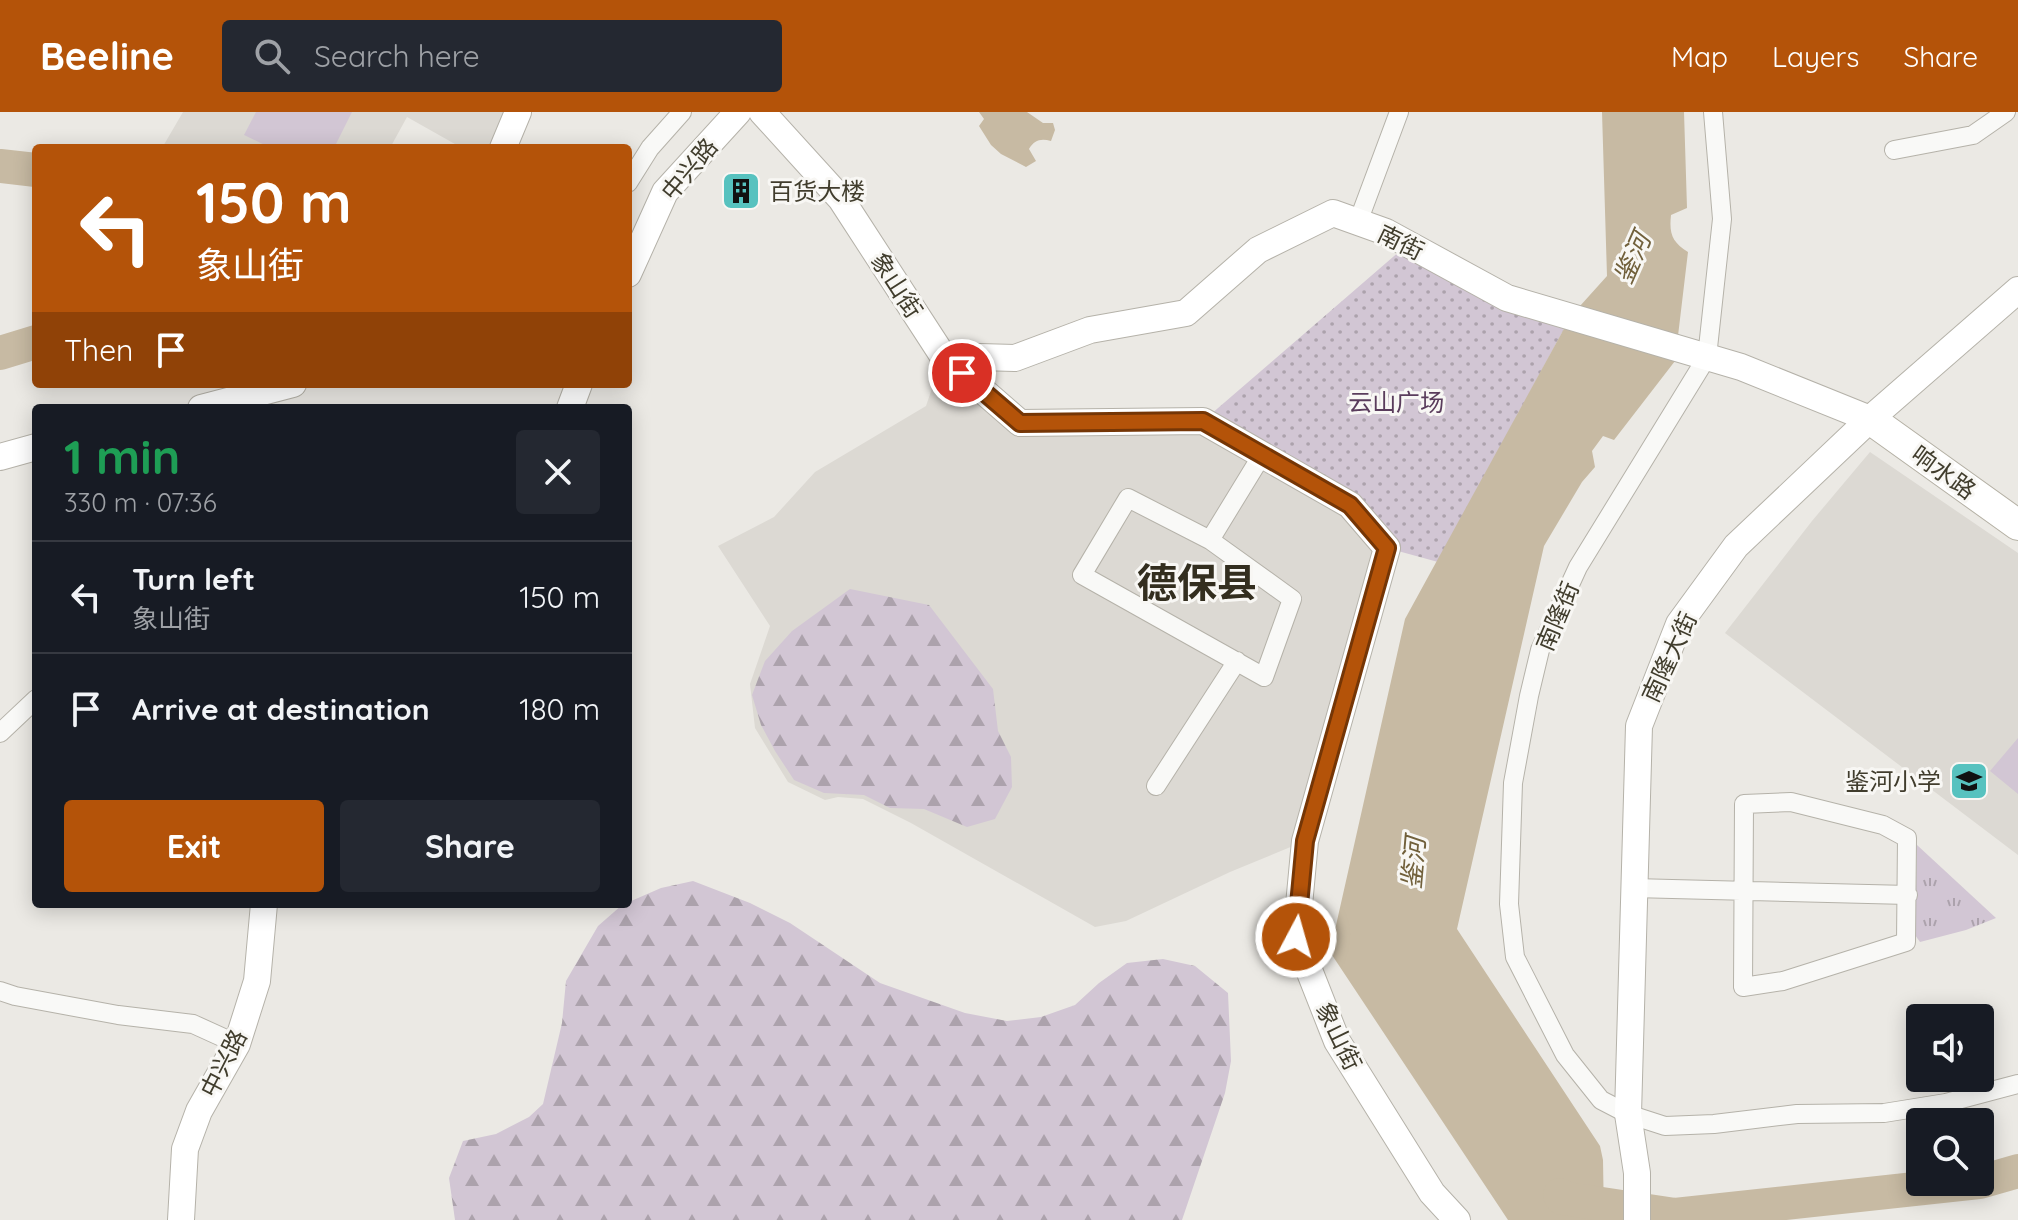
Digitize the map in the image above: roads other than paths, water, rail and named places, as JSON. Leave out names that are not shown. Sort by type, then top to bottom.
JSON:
[{"type":"main road","points":[[505,144],[518,112]]},
{"type":"main road","name":"中兴路","points":[[632,265],[665,192],[738,112]]},
{"type":"main road","name":"象山街","points":[[762,112],[841,199],[943,356],[1020,423],[1203,421],[1350,505],[1387,548],[1305,841],[1296,937],[1337,1041],[1432,1193],[1457,1220]]},
{"type":"main road","name":"南街","points":[[943,356],[1015,358],[1090,330],[1186,313],[1258,250],[1333,213],[1386,232],[1507,298],[1741,367],[1870,419]]},
{"type":"main road","name":"南隆大街","points":[[1632,1173],[1624,1111],[1639,726],[1679,624],[1736,546],[1870,419],[2018,290]]},
{"type":"main road","points":[[216,404],[278,388]]},
{"type":"main road","name":"响水路","points":[[1870,419],[2018,525]]},
{"type":"main road","points":[[0,457],[32,448]]},
{"type":"main road","name":"中兴路","points":[[181,1220],[185,1149],[199,1111],[237,1044],[257,981],[264,908]]},
{"type":"main road","points":[[1626,1220],[1632,1173]]},
{"type":"main road","points":[[1632,1173],[1637,1220]]},
{"type":"street","points":[[632,177],[650,148],[682,112]]},
{"type":"street","points":[[1358,222],[1399,112]]},
{"type":"street","name":"南隆街","points":[[1624,1111],[1601,1100],[1565,1055],[1515,957],[1509,904],[1513,783],[1536,666],[1558,609],[1578,567],[1707,357],[1722,219],[1713,112]]},
{"type":"street","points":[[1894,150],[1973,135],[2006,112]]},
{"type":"street","points":[[1210,540],[1262,455]]},
{"type":"street","points":[[1128,498],[1210,540],[1292,599],[1264,677],[1237,661],[1082,575],[1128,498]]},
{"type":"street","points":[[1156,786],[1237,661]]},
{"type":"street","points":[[0,733],[32,703]]},
{"type":"street","points":[[1791,802],[1883,825],[1907,838],[1906,942],[1783,981],[1743,987],[1743,889],[1744,804],[1791,802]]},
{"type":"street","points":[[1633,888],[1908,895]]},
{"type":"street","points":[[0,991],[118,1015],[193,1024],[237,1044]]},
{"type":"street","points":[[1624,1111],[1665,1126],[1714,1124],[1797,1114],[1884,1113],[1946,1103],[2018,1084]]},
{"type":"water","points":[[979,112],[1027,112],[1043,123],[1053,123],[1055,130],[1051,141],[1038,140],[1031,146],[1029,149],[1036,161],[1026,167],[991,145],[979,126],[984,119]]},
{"type":"water","points":[[1602,112],[1684,112],[1687,208],[1671,215],[1671,227],[1675,241],[1688,252],[1675,361],[1614,440],[1603,436],[1592,451],[1595,467],[1582,482],[1544,546],[1457,929],[1600,1146],[1603,1160],[1604,1220],[1508,1220],[1330,952],[1405,619],[1571,316],[1607,276]]},
{"type":"waterway","points":[[0,166],[32,170]]},
{"type":"waterway","points":[[0,353],[32,343]]},
{"type":"waterway","name":"鉴河","points":[[1994,1178],[2018,1171]]},
{"type":"waterway","name":"鉴河","points":[[1560,1195],[1562,1198],[1675,1215],[1906,1190]]},
{"type":"place","name":"百货大楼","points":[[741,191]]},
{"type":"place","name":"鉴河小学","points":[[1969,781]]},
{"type":"district","name":"德保县","points":[[1197,582]]},
{"type":"park label","name":"云山广场","points":[[1396,402]]}]
